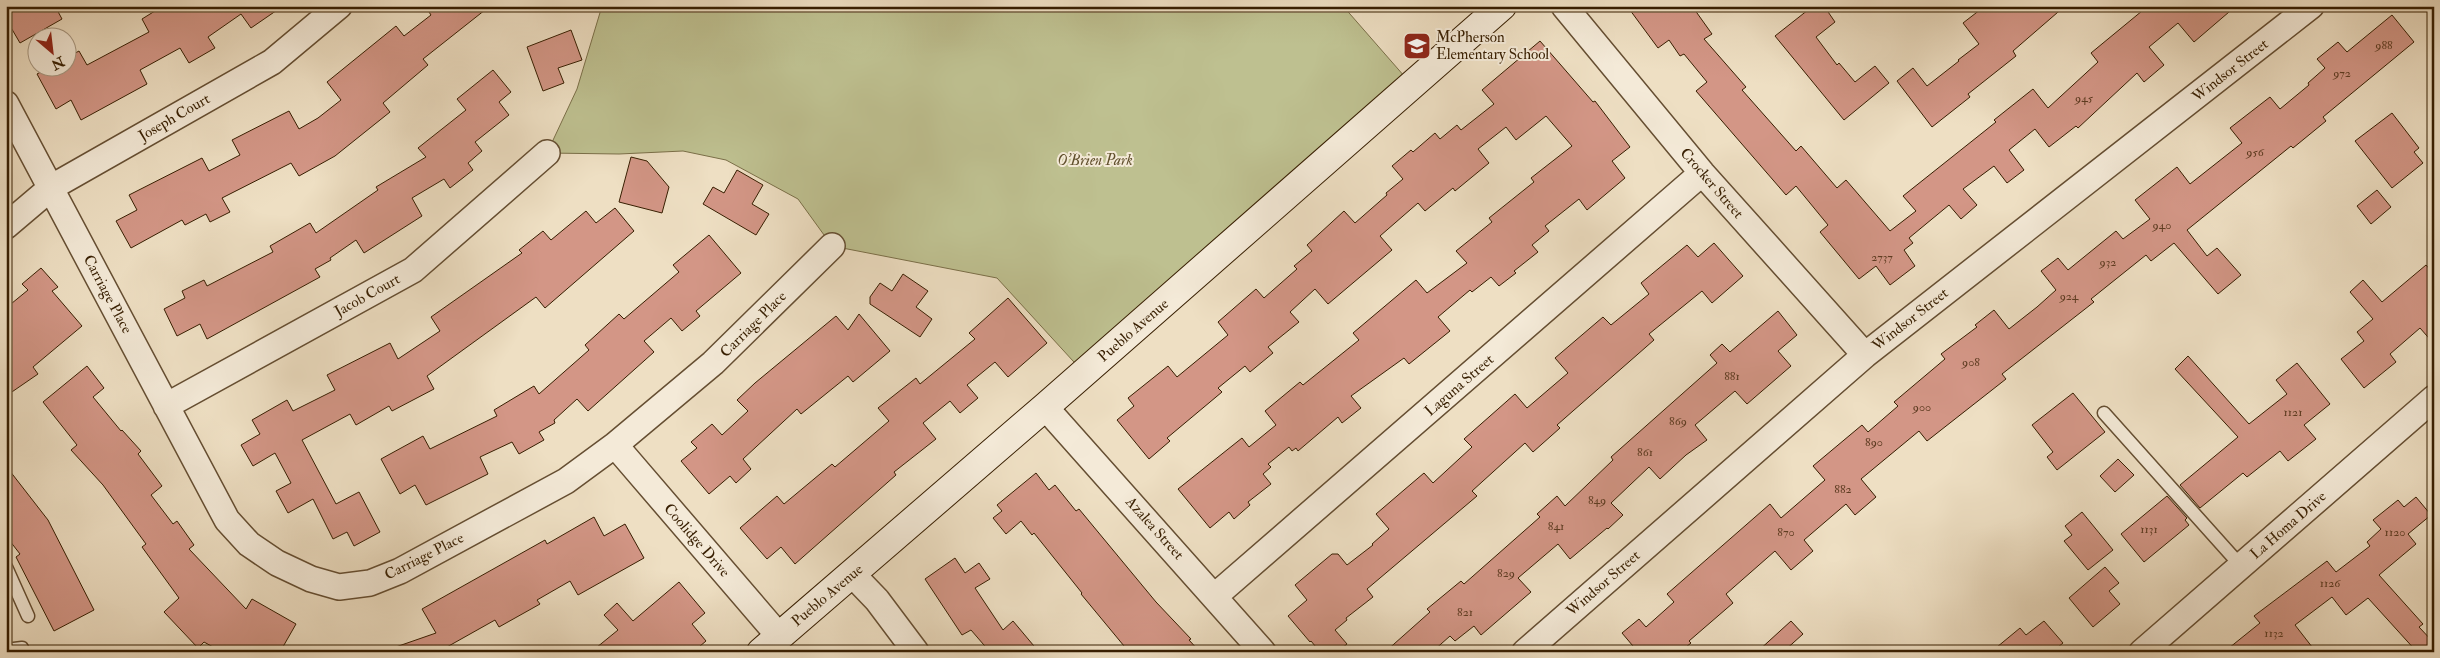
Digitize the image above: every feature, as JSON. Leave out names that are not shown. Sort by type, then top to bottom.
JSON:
[{"type":"street","name":"Joseph Court","points":[[6,226],[52,186],[272,62],[339,6]]},
{"type":"street","name":"Pueblo Avenue","points":[[770,644],[1045,407],[1502,6]]},
{"type":"street","name":"Crocker Street","points":[[1564,6],[1702,173],[1865,355]]},
{"type":"street","name":"Windsor Street","points":[[1525,652],[1865,355],[2311,6]]},
{"type":"street","name":"Carriage Place","points":[[6,104],[52,186],[227,520],[249,544],[277,563],[303,576],[339,587],[370,583],[400,571],[566,481],[615,445],[713,363],[832,246]]},
{"type":"street","name":"Jacob Court","points":[[166,406],[413,270],[547,153]]},
{"type":"street","name":"Laguna Street","points":[[1215,596],[1702,173]]},
{"type":"street","name":"La Homa Drive","points":[[2142,652],[2434,398]]},
{"type":"street","name":"Azalea Street","points":[[1045,407],[1263,652]]},
{"type":"street","name":"Coolidge Drive","points":[[615,445],[770,644]]},
{"type":"street","points":[[852,574],[877,600],[916,652]]},
{"type":"lane","points":[[2104,413],[2241,566]]},
{"type":"lane","points":[[6,567],[28,616]]},
{"type":"lane","points":[[6,650],[22,648],[24,652]]},
{"type":"green space","name":"O'Brien Park","points":[[602,6],[1343,6],[1412,85],[1084,373],[997,278],[832,246],[798,199],[726,160],[683,151],[619,154],[547,153],[577,89]]},
{"type":"building","points":[[6,6],[55,6],[62,19],[46,28],[28,28],[28,38],[20,43],[6,19]]},
{"type":"building","points":[[163,6],[283,6],[251,28],[241,14],[208,37],[215,48],[189,63],[180,48],[140,70],[147,84],[81,120],[71,100],[56,109],[39,78],[78,78],[78,52],[87,65],[149,32],[142,19]]},
{"type":"building","points":[[425,6],[490,6],[423,59],[428,65],[383,103],[390,112],[335,156],[299,176],[291,163],[222,198],[230,212],[210,222],[206,214],[185,225],[182,220],[131,248],[116,221],[137,210],[129,195],[202,158],[209,171],[240,155],[232,140],[289,111],[299,129],[318,118],[341,100],[327,82],[396,26],[404,36],[431,15]]},
{"type":"building","points":[[1627,6],[1692,6],[1712,34],[1704,39],[1746,87],[1742,90],[1796,151],[1801,146],[1837,188],[1846,180],[1890,231],[1916,211],[1903,196],[1996,122],[1994,120],[2033,89],[2048,108],[2098,62],[2091,53],[2148,6],[2236,6],[2194,42],[2178,23],[2149,47],[2164,65],[2144,82],[2137,73],[2078,128],[2076,126],[2049,147],[2035,129],[2009,150],[2024,170],[2007,183],[1994,166],[1963,189],[1977,205],[1961,219],[1949,205],[1909,238],[1913,243],[1904,250],[1915,266],[1890,285],[1876,266],[1859,279],[1820,232],[1828,225],[1796,186],[1786,195],[1696,91],[1707,82],[1684,54],[1680,56],[1669,40],[1658,48]]},
{"type":"building","points":[[1813,6],[1824,6],[1835,22],[1816,37],[1837,65],[1839,63],[1855,82],[1875,66],[1889,83],[1844,120],[1775,36]]},
{"type":"building","points":[[1985,6],[2065,6],[2013,51],[2016,56],[1968,94],[1970,97],[1932,127],[1897,81],[1913,68],[1927,86],[1979,44],[1963,23]]},
{"type":"building","points":[[2392,15],[2414,42],[2323,117],[2326,121],[2293,148],[2291,146],[2187,230],[2207,256],[2217,248],[2241,275],[2218,294],[2174,243],[2151,261],[2146,255],[2091,299],[2094,302],[2002,374],[2006,379],[1927,441],[1919,431],[1861,479],[1876,497],[1855,515],[1846,504],[1804,540],[1813,551],[1791,570],[1775,551],[1726,594],[1733,603],[1689,641],[1691,643],[1680,652],[1638,652],[1622,633],[1639,619],[1646,627],[1674,602],[1667,594],[1770,504],[1781,518],[1825,480],[1813,466],[1862,425],[1868,432],[1898,406],[1894,402],[1945,359],[1941,354],[1977,327],[1975,325],[1994,310],[2009,329],[2037,307],[2056,290],[2041,271],[2058,258],[2068,270],[2116,231],[2123,239],[2150,219],[2135,200],[2177,167],[2190,184],[2242,143],[2230,128],[2270,97],[2280,109],[2309,85],[2308,83],[2325,68],[2317,59],[2338,42],[2347,52]]},
{"type":"building","points":[[571,30],[582,60],[558,68],[564,83],[543,91],[527,47]]},
{"type":"building","points":[[1540,41],[1593,102],[1595,101],[1630,147],[1612,161],[1625,178],[1587,210],[1579,199],[1545,226],[1549,231],[1532,245],[1538,252],[1514,271],[1516,273],[1499,286],[1491,277],[1472,292],[1470,290],[1438,317],[1450,331],[1409,364],[1404,358],[1351,396],[1361,408],[1342,423],[1338,417],[1298,451],[1296,448],[1292,451],[1289,447],[1268,464],[1271,467],[1263,474],[1271,484],[1248,502],[1250,505],[1234,519],[1229,512],[1210,528],[1178,489],[1242,438],[1249,447],[1276,425],[1265,411],[1300,382],[1303,385],[1359,340],[1353,333],[1416,280],[1427,293],[1467,263],[1456,251],[1492,222],[1489,218],[1534,182],[1531,178],[1572,146],[1546,116],[1516,140],[1506,127],[1478,149],[1489,163],[1455,191],[1453,188],[1425,211],[1418,203],[1380,236],[1392,250],[1328,304],[1315,289],[1290,312],[1299,322],[1268,347],[1273,353],[1250,372],[1245,366],[1218,388],[1222,392],[1167,438],[1170,441],[1149,459],[1117,420],[1134,406],[1128,398],[1168,366],[1177,377],[1228,335],[1218,322],[1256,289],[1264,298],[1297,269],[1294,266],[1312,251],[1307,245],[1344,211],[1355,223],[1387,195],[1386,193],[1403,179],[1392,166],[1411,150],[1413,152],[1435,133],[1440,139],[1457,125],[1461,130],[1494,104],[1482,90]]},
{"type":"building","points":[[493,70],[511,92],[499,102],[509,115],[475,142],[482,151],[468,163],[473,170],[450,188],[444,179],[412,198],[422,216],[364,253],[356,240],[330,258],[331,260],[315,269],[320,277],[207,339],[200,324],[177,336],[164,309],[185,298],[182,291],[204,280],[207,286],[273,252],[270,246],[310,223],[316,233],[378,190],[376,187],[426,157],[418,148],[466,110],[457,99]]},
{"type":"building","points":[[2392,113],[2419,148],[2414,152],[2423,163],[2392,188],[2355,141]]},
{"type":"building","points":[[631,157],[647,161],[669,187],[662,213],[619,202]]},
{"type":"building","points":[[737,170],[763,185],[752,204],[769,214],[756,235],[703,204],[713,187],[724,193]]},
{"type":"building","points":[[2377,190],[2391,207],[2371,224],[2357,206]]},
{"type":"building","points":[[615,208],[634,231],[545,308],[536,297],[427,376],[434,389],[392,411],[389,406],[356,425],[350,414],[302,440],[336,504],[359,492],[380,532],[354,546],[347,532],[333,539],[313,499],[288,513],[276,491],[291,483],[275,453],[253,466],[241,445],[260,434],[252,420],[287,400],[293,411],[335,390],[327,375],[390,343],[398,359],[440,331],[431,317],[522,253],[519,250],[543,231],[551,240],[586,211],[596,223]]},
{"type":"building","points":[[709,235],[741,273],[696,311],[700,316],[682,331],[671,318],[644,341],[654,352],[588,411],[577,399],[554,420],[555,423],[539,432],[544,440],[519,454],[512,442],[480,457],[488,474],[426,505],[415,485],[400,494],[381,459],[423,436],[430,449],[497,416],[494,410],[534,386],[539,394],[589,350],[585,345],[619,314],[624,319],[679,272],[673,265]]},
{"type":"building","points":[[1714,243],[1743,276],[1712,303],[1702,291],[1649,334],[1654,340],[1557,425],[1560,428],[1533,452],[1525,443],[1472,491],[1477,496],[1367,589],[1373,597],[1346,618],[1347,620],[1335,630],[1347,644],[1337,652],[1320,652],[1288,616],[1307,600],[1295,585],[1332,554],[1338,554],[1347,565],[1373,545],[1389,529],[1376,514],[1424,473],[1433,483],[1472,447],[1464,439],[1515,394],[1527,408],[1568,373],[1555,358],[1603,317],[1611,325],[1649,294],[1641,283],[1687,245],[1698,257]]},
{"type":"building","points":[[2426,265],[2434,274],[2434,344],[2420,328],[2390,354],[2396,362],[2364,388],[2341,359],[2364,341],[2357,332],[2373,319],[2350,292],[2363,280],[2382,302]]},
{"type":"building","points":[[41,268],[58,287],[52,291],[82,326],[33,367],[38,374],[6,396],[6,308],[28,290],[22,284]]},
{"type":"building","points":[[903,274],[928,291],[916,307],[932,319],[920,337],[870,304],[870,297],[880,283],[892,291]]},
{"type":"building","points":[[1008,298],[1047,343],[1008,377],[995,362],[967,385],[978,398],[960,413],[950,401],[923,423],[936,439],[894,472],[896,475],[795,564],[781,547],[767,559],[740,528],[777,496],[784,504],[832,464],[835,467],[889,421],[878,408],[916,378],[920,384],[975,339],[969,333]]},
{"type":"building","points":[[1778,311],[1797,335],[1778,351],[1791,366],[1747,404],[1735,391],[1695,425],[1707,440],[1686,455],[1660,479],[1649,467],[1611,503],[1623,515],[1608,529],[1570,559],[1558,544],[1518,578],[1531,592],[1481,635],[1474,626],[1455,641],[1450,636],[1432,652],[1385,652],[1430,612],[1427,609],[1461,581],[1464,584],[1540,517],[1537,514],[1557,496],[1565,506],[1613,460],[1611,457],[1717,363],[1710,355],[1722,344],[1730,352]]},
{"type":"building","points":[[859,314],[890,351],[853,382],[848,376],[801,414],[797,409],[743,459],[751,469],[736,483],[730,476],[709,494],[681,461],[697,448],[691,442],[712,424],[722,435],[748,411],[737,400],[755,383],[836,316],[848,330]]},
{"type":"building","points":[[2188,356],[2249,424],[2287,394],[2276,380],[2297,363],[2330,404],[2304,425],[2316,439],[2288,461],[2280,451],[2247,477],[2243,473],[2200,508],[2180,485],[2238,437],[2175,369]]},
{"type":"building","points":[[87,366],[104,388],[93,397],[121,431],[141,451],[138,454],[162,486],[151,495],[173,524],[177,521],[194,545],[189,549],[246,609],[252,599],[296,624],[280,652],[222,652],[204,642],[198,648],[164,612],[179,598],[142,547],[146,544],[103,485],[71,450],[77,445],[43,402]]},
{"type":"building","points":[[2073,393],[2105,432],[2057,470],[2047,457],[2053,452],[2032,425]]},
{"type":"building","points":[[2118,459],[2134,475],[2115,492],[2100,476]]},
{"type":"building","points":[[6,466],[48,520],[94,610],[54,631],[16,557],[20,554],[6,536]]},
{"type":"building","points":[[1036,473],[1049,490],[1055,485],[1076,511],[1079,509],[1156,602],[1191,639],[1189,640],[1200,652],[1129,652],[1034,533],[1032,535],[1021,521],[1006,534],[993,518],[1002,511],[997,505]]},
{"type":"building","points":[[2167,496],[2187,518],[2185,520],[2189,525],[2144,562],[2121,534]]},
{"type":"building","points":[[2416,497],[2431,515],[2408,534],[2416,544],[2379,575],[2423,624],[2419,627],[2434,643],[2426,652],[2417,652],[2368,598],[2346,615],[2332,597],[2295,625],[2316,652],[2224,652],[2260,623],[2254,616],[2327,561],[2336,572],[2370,546],[2367,542],[2381,529],[2373,520],[2398,500],[2404,507]]},
{"type":"building","points":[[2082,512],[2113,550],[2088,570],[2064,541],[2072,535],[2065,526]]},
{"type":"building","points":[[594,517],[604,536],[625,524],[644,558],[578,595],[570,581],[537,600],[540,604],[499,627],[495,620],[438,652],[390,652],[390,649],[436,633],[422,609],[545,540],[547,544]]},
{"type":"building","points":[[955,558],[965,573],[979,563],[990,579],[975,588],[1003,630],[1013,621],[1039,652],[990,652],[971,630],[962,635],[925,579]]},
{"type":"building","points":[[2105,567],[2119,583],[2109,591],[2120,604],[2093,627],[2069,598]]},
{"type":"building","points":[[679,582],[705,613],[692,624],[706,641],[693,652],[591,652],[618,630],[604,615],[617,603],[633,621]]},
{"type":"building","points":[[1791,621],[1803,634],[1783,652],[1757,652]]},
{"type":"building","points":[[2044,621],[2063,643],[2052,652],[1991,652],[2020,628],[2026,635]]},
{"type":"place","name":"McPherson Elementary School","points":[[1417,46]]}]
